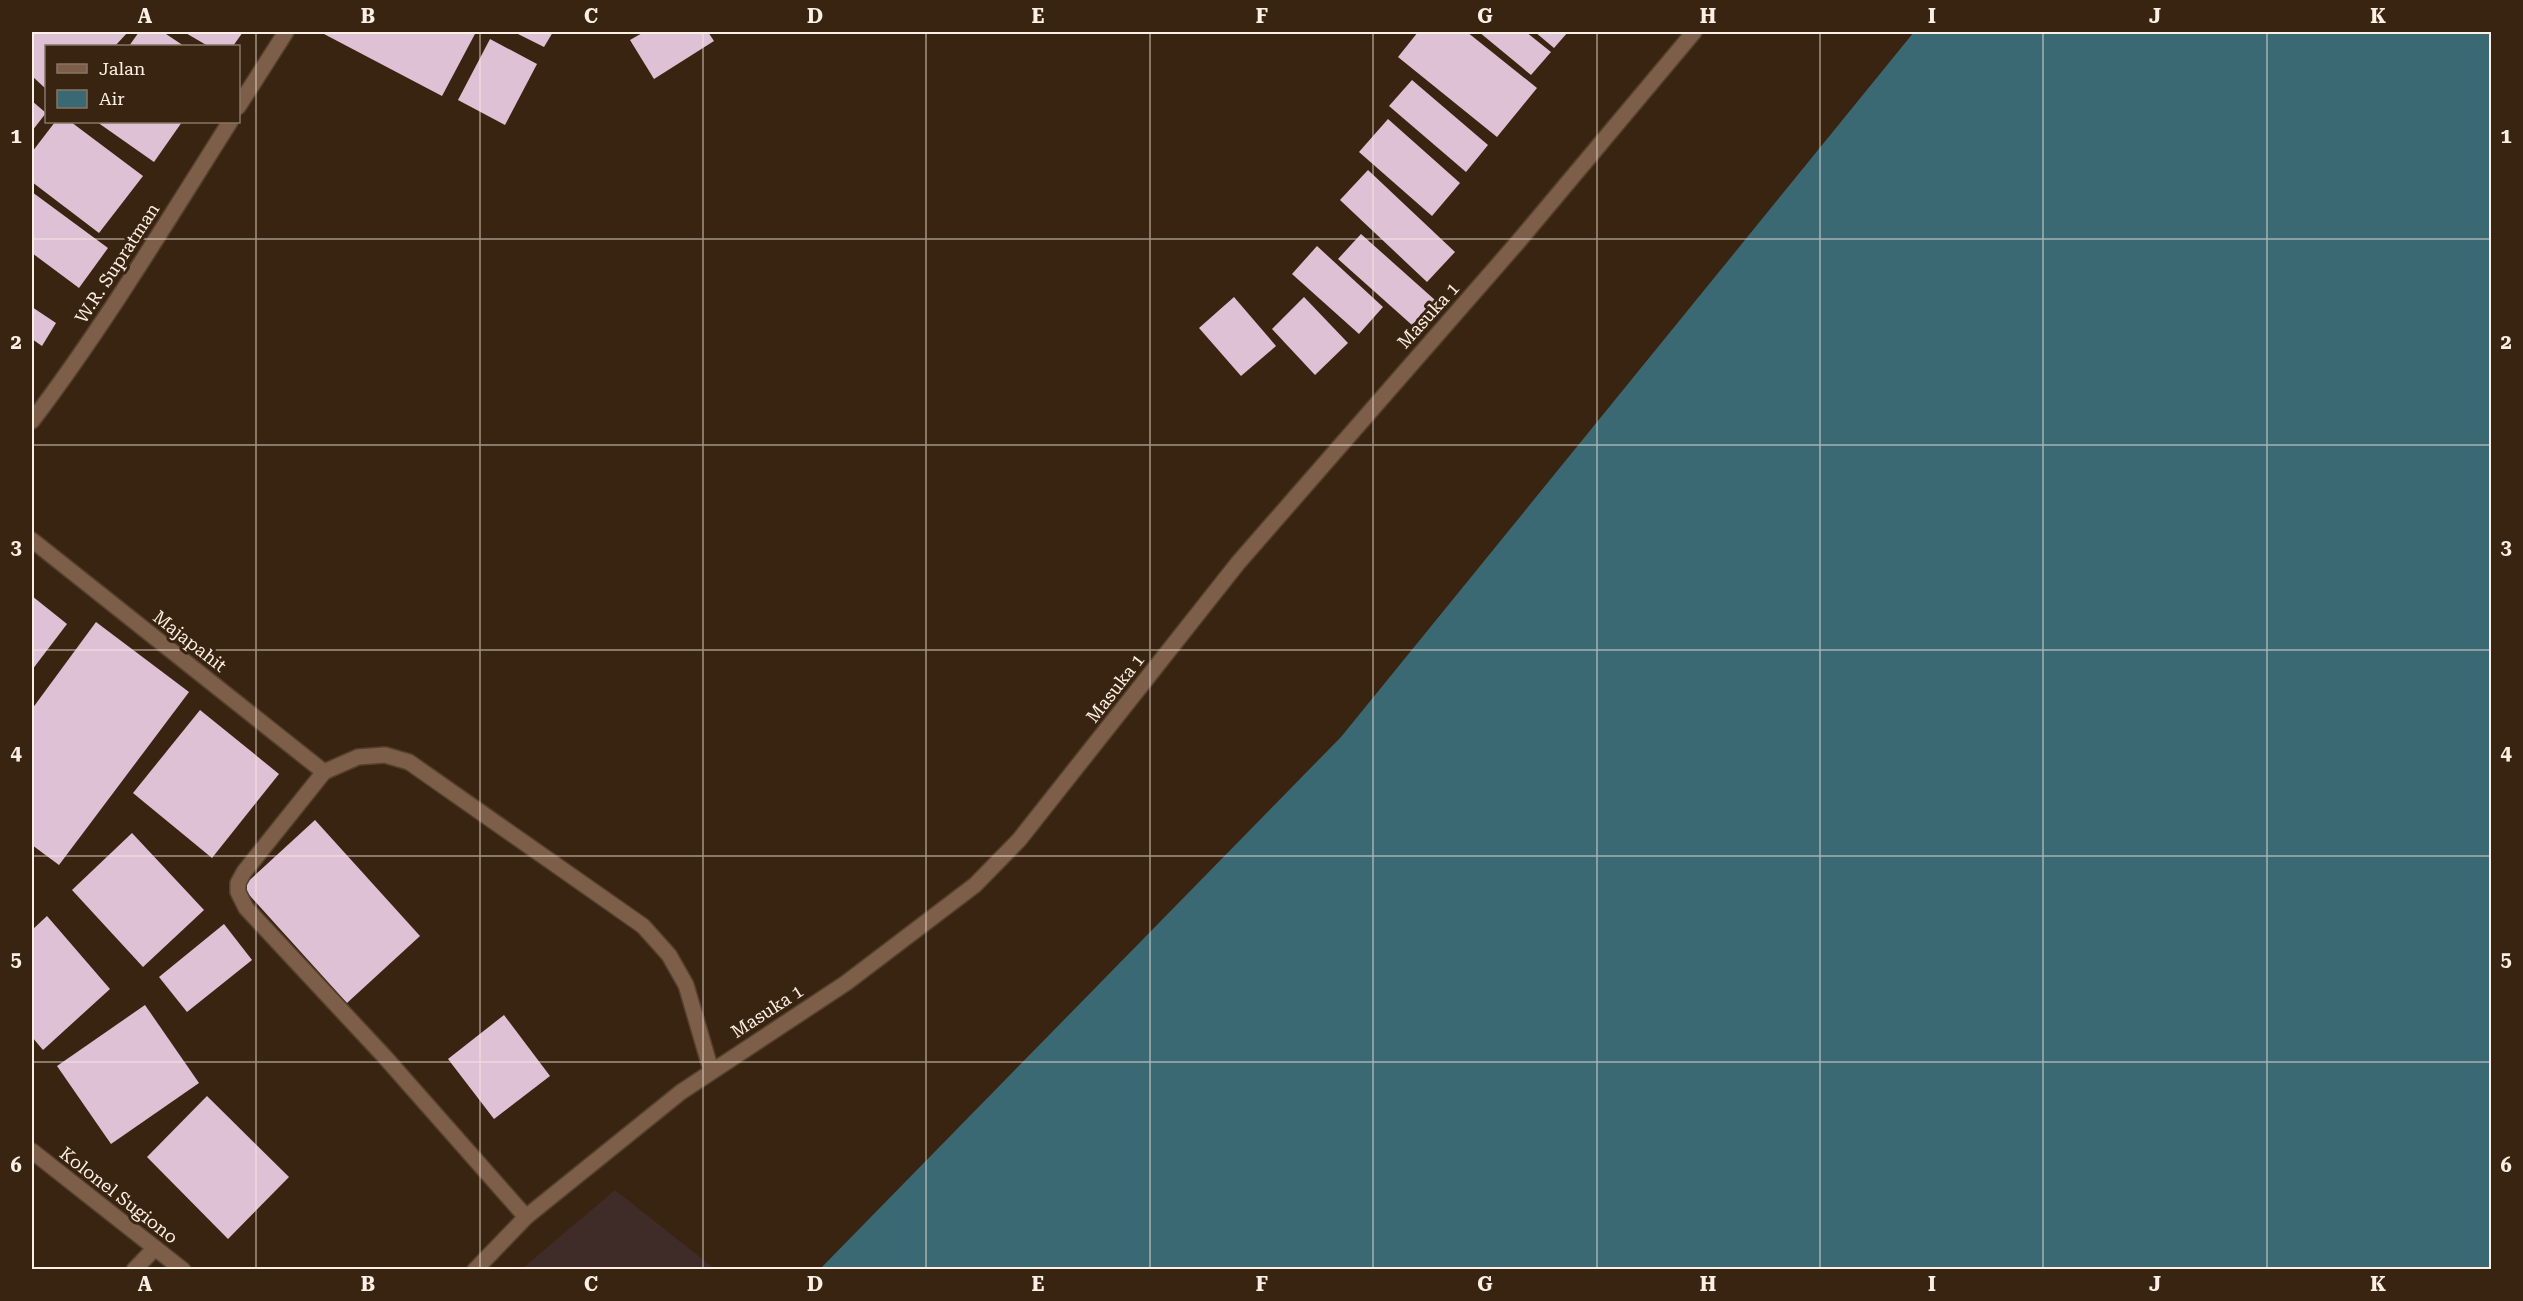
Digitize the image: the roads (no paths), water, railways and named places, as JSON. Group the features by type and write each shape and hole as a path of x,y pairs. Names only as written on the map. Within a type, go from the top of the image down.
{"street":[{"path":"240,104 286,32"},
{"name":"Masuka 1","path":"475,1269 526,1217 711,1070 846,983 975,885 1019,840 1238,563 1518,242 1694,32"},
{"name":"W.R. Supratman","path":"32,421 63,380 126,285 229,123"},
{"name":"Majapahit","path":"32,540 324,772"},
{"path":"526,1217 384,1056 246,908 238,892 238,883 250,864 324,772 358,757 385,755 409,762 643,926 669,955 686,985 711,1070"},
{"name":"Kolonel Sugiono","path":"32,1151 183,1269"},
{"path":"134,1269 155,1248"}],"water":[{"path":"1914,32 2491,32 2491,1269 820,1269 1341,737"}]}
